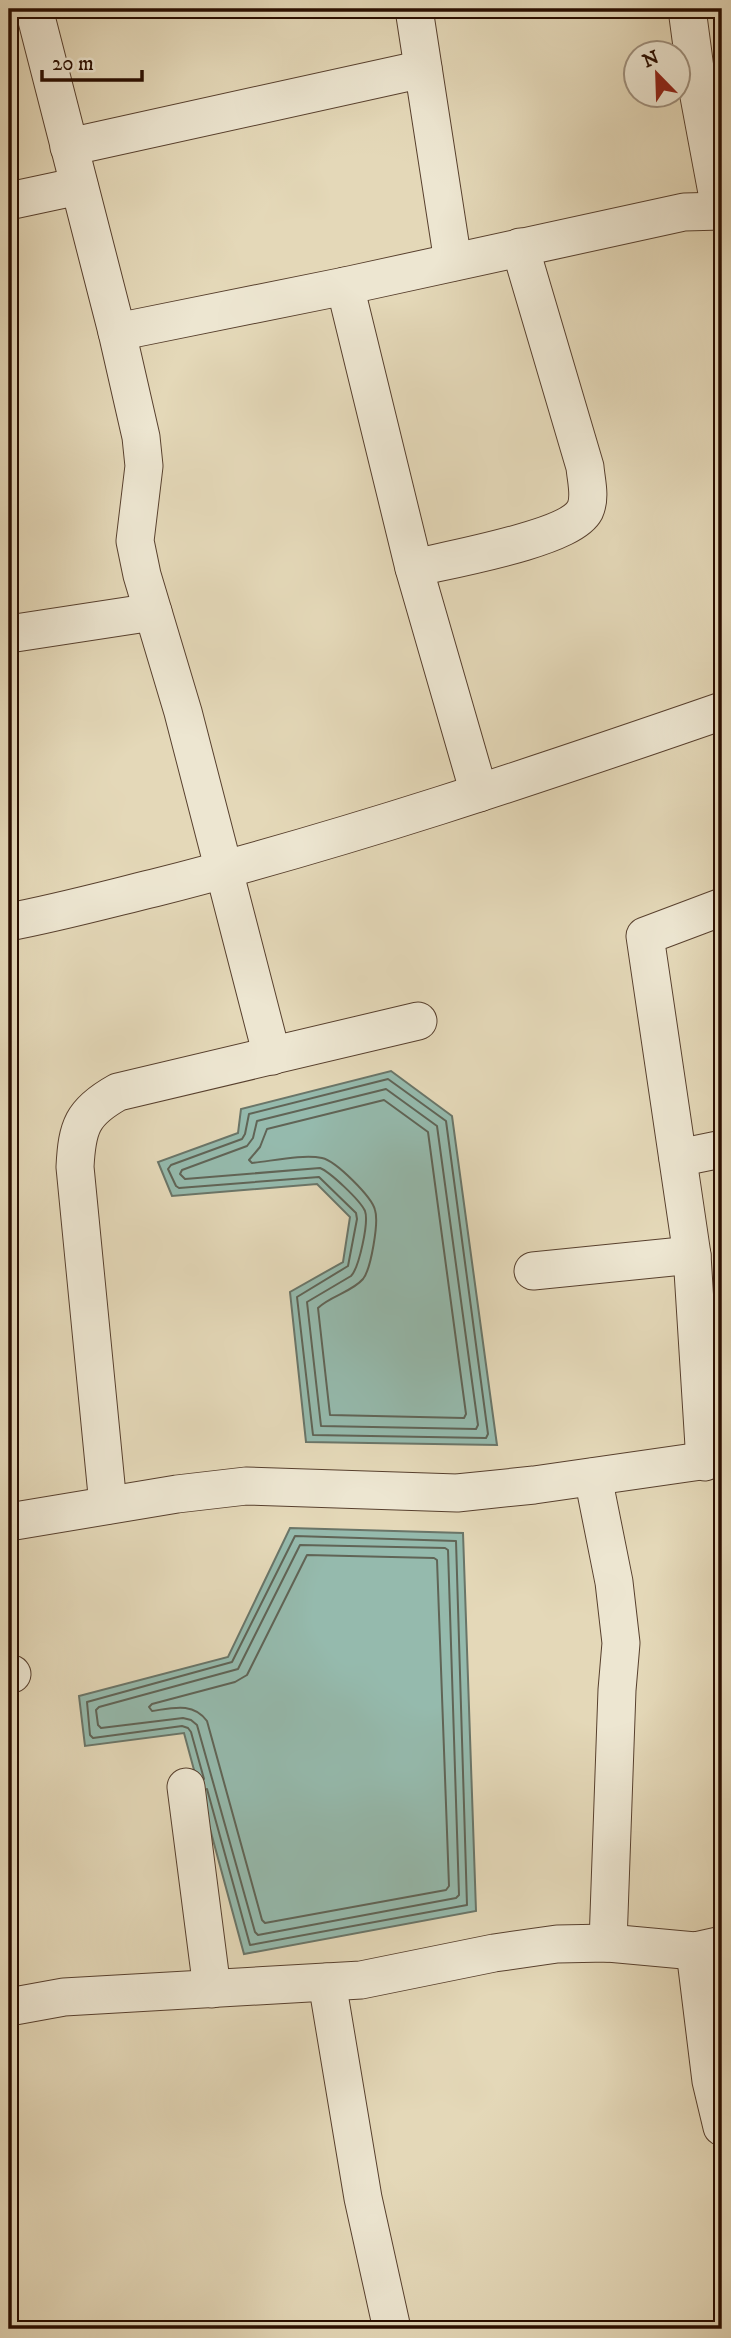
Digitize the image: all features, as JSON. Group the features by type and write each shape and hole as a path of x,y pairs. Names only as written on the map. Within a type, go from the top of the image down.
{"street":[{"path":"34,9 117,331 141,437 144,466 135,541 183,712 272,1056"},
{"path":"414,9 453,262"},
{"path":"117,331 345,286 721,202 698,91 687,9"},
{"path":"69,147 423,69"},
{"path":"9,201 79,186"},
{"path":"414,568 523,542 556,531 574,521 585,510 588,495 584,467 520,247"},
{"path":"345,286 414,568 479,793"},
{"path":"9,634 153,612"},
{"path":"9,922 222,870 382,825 722,710"},
{"path":"9,1522 246,1486 457,1493 713,1460 692,1255 645,936 722,907"},
{"path":"108,1505 75,1167 77,1137 85,1118 100,1102 118,1092 418,1021"},
{"path":"678,1158 722,1149"},
{"path":"533,1271 692,1255"},
{"path":"593,1477 614,1582 621,1643 608,1943"},
{"path":"186,1787 212,1989"},
{"path":"9,2007 65,1997 361,1980 494,1953 557,1944 608,1943 708,1948 712,2081 722,2127"},
{"path":"327,1982 363,2197 392,2329"}],"water":[{"path":"391,1071 452,1116 497,1445 306,1442 290,1292 343,1262 350,1217 317,1184 172,1196 158,1162 238,1133 241,1109"},
{"path":"290,1528 463,1533 476,1911 244,1954 184,1733 85,1746 79,1696 228,1657"}]}
